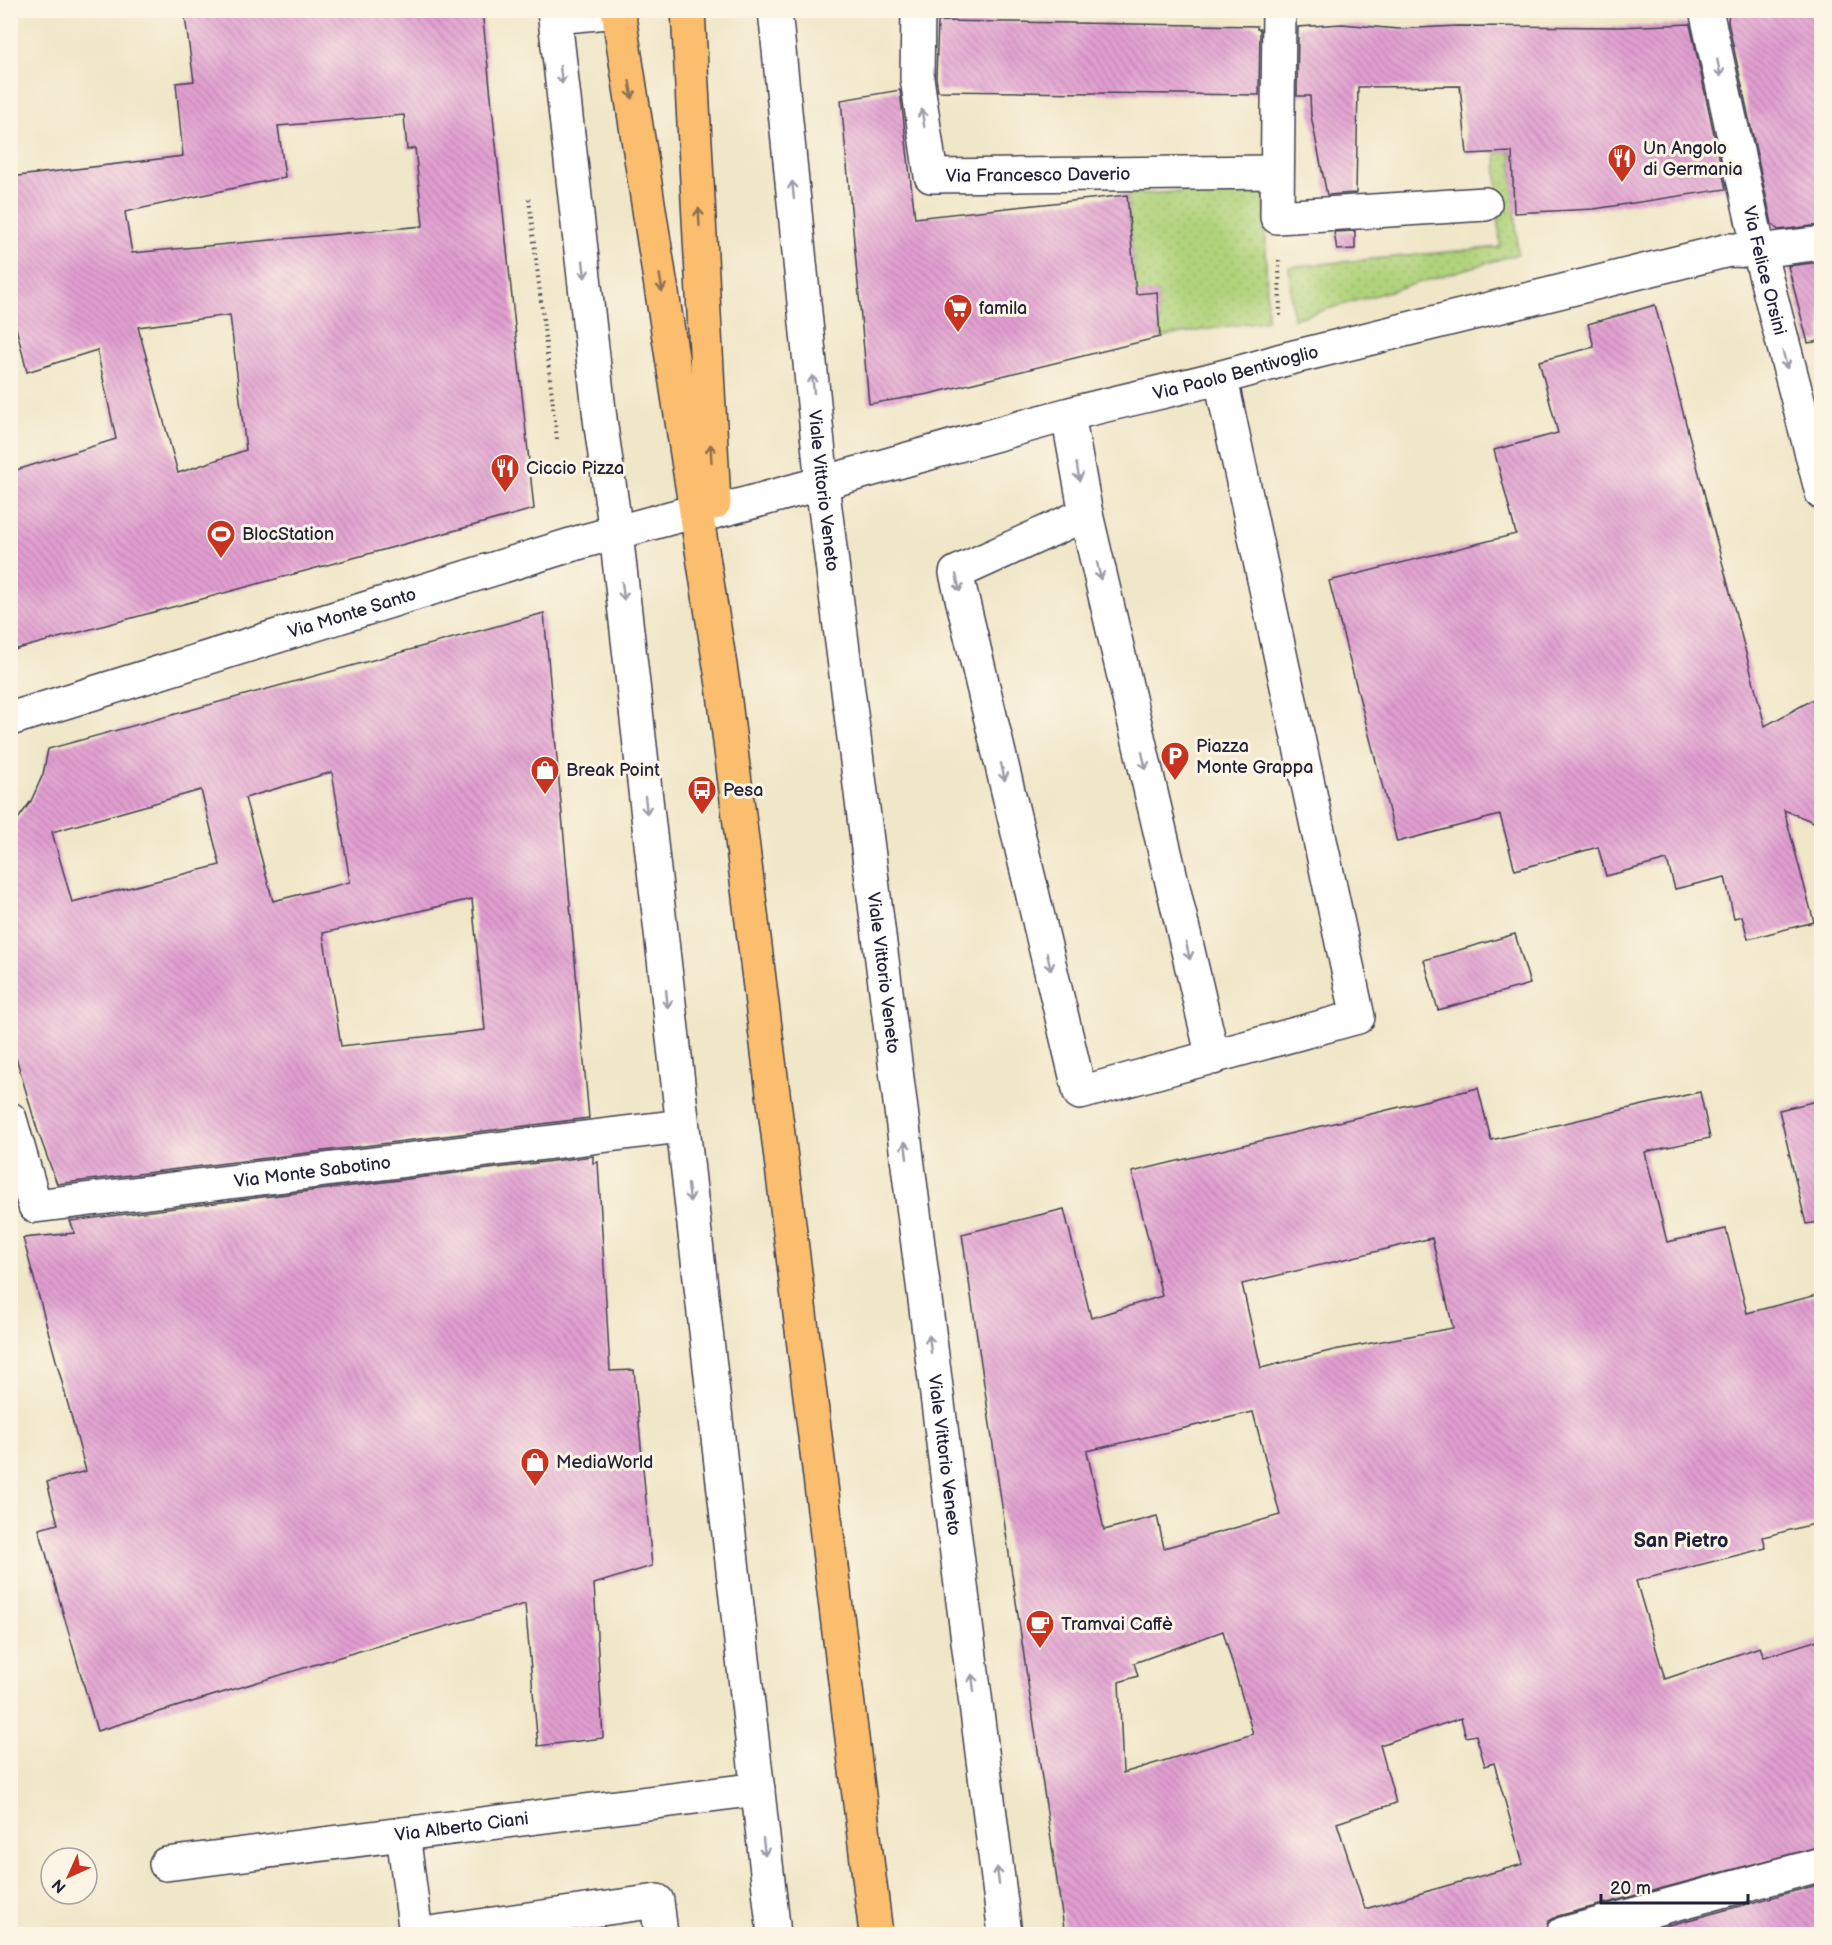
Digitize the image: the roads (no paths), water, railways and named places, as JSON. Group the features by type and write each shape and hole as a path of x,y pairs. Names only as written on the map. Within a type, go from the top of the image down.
{"main road":[{"path":"688,10 705,511 723,685 876,1935"},
{"path":"618,11 705,511"}],"street":[{"name":"Viale Vittorio Veneto","path":"776,10 822,484 1005,1935"},
{"name":"Via Francesco Daverio","path":"918,10 917,78 931,176 1276,172"},
{"path":"1279,10 1277,217 1485,204"},
{"name":"Via Felice Orsini","path":"1706,10 1759,251 1821,494"},
{"path":"618,11 554,14 600,419 616,532 681,1126 774,1935"},
{"name":"Via Paolo Bentivoglio","path":"705,511 822,484 1068,415 1221,379 1282,360 1729,250 1759,251 1821,243"},
{"path":"1086,514 956,573 1080,1093 1358,1017 1221,379"},
{"path":"1068,415 1086,514 1213,1058"},
{"name":"Via Monte Santo","path":"10,719 616,532 705,511"},
{"name":"Via Monte Sabotino","path":"10,1119 35,1206 681,1126"},
{"name":"Via Alberto Ciani","path":"166,1864 758,1789"},
{"path":"402,1834 416,1935"},
{"path":"1563,1935 1821,1864"},
{"path":"423,1935 657,1902 661,1935"}],"place":[{"name":"Un Angolo di Germania","path":"1622,184"},
{"name":"famila","path":"958,334"},
{"name":"Ciccio Pizza","path":"505,494"},
{"name":"BlocStation","path":"221,560"},
{"name":"Piazza Monte Grappa","path":"1175,782"},
{"name":"Break Point","path":"545,796"},
{"name":"Pesa","path":"702,816"},
{"name":"MediaWorld","path":"535,1488"},
{"name":"Tramvai Caffè","path":"1040,1650"}],"district":[{"name":"San Pietro","path":"1681,1540"}]}
